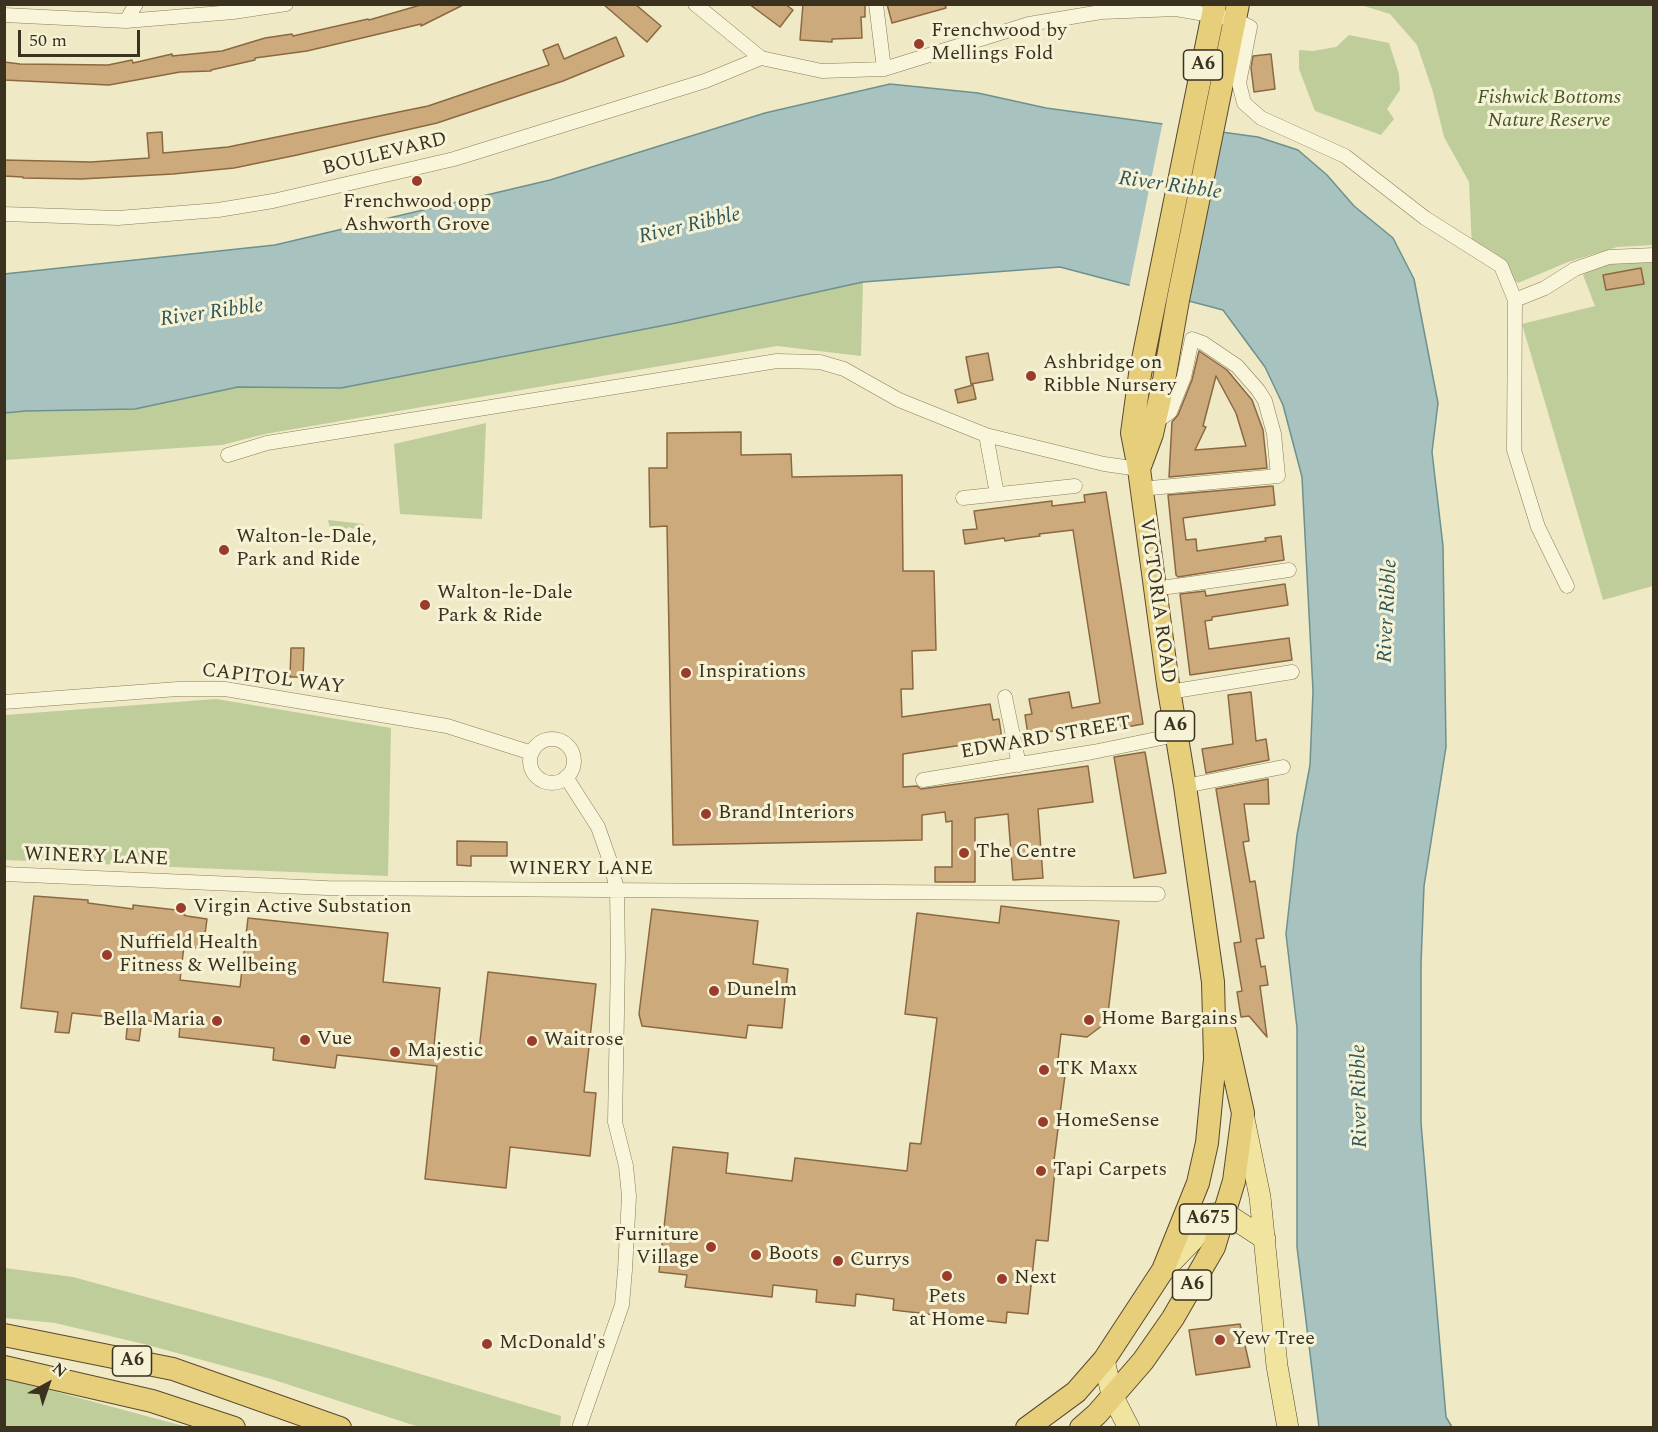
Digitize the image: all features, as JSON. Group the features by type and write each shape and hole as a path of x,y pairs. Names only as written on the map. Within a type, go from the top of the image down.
{"highway":[{"name":"A6","path":"1140,479 1132,433 1140,374 1193,115 1225,11"},
{"name":"A6","path":"1140,479 1154,423 1215,118 1225,11"},
{"name":"VICTORIA ROAD","path":"1140,479 1169,692 1214,982"},
{"name":"A6","path":"1081,1428 1097,1414 1143,1361 1173,1318 1214,1247 1225,1213 1235,1173 1243,1113 1214,982"},
{"name":"A6","path":"1027,1428 1076,1392 1104,1360 1163,1270 1198,1183 1207,1143 1215,1059 1214,982"},
{"name":"A6","path":"4,1335 173,1369 340,1428"},
{"name":"A6","path":"4,1367 152,1401 234,1428"}],"main road":[{"name":"A675","path":"1243,1113 1260,1197 1267,1284 1277,1366 1288,1428"},
{"name":"A675","path":"1163,1270 1193,1240 1211,1214 1225,1213 1265,1239"},
{"path":"1104,1360 1112,1395 1129,1428"}],"street":[{"path":"126,21 136,4"},
{"path":"4,15 126,21 233,12 286,4"},
{"path":"694,4 761,58 822,71 884,69 1029,24 1101,12 1176,9 1225,11 1250,27 1239,83 1244,103 1261,118 1344,156 1425,218 1501,266 1515,300 1514,450 1538,527 1567,586"},
{"path":"876,4 884,69"},
{"name":"BOULEVARD","path":"4,214 118,218 218,210 273,201 453,159 705,81 761,58"},
{"path":"1515,300 1545,288 1575,269 1609,257 1653,255"},
{"path":"228,455 267,443 777,361 820,362 844,369 899,400 986,435 1104,464 1140,479 1278,476 1270,414 1258,390 1248,377 1226,357 1203,343 1191,339 1184,377 1170,412 1154,423"},
{"path":"986,435 997,494"},
{"path":"963,498 1075,486"},
{"path":"1154,589 1289,570"},
{"path":"1169,692 1292,672"},
{"name":"CAPITOL WAY","path":"4,702 178,689 225,689 447,726 532,753"},
{"path":"1005,697 1019,765"},
{"name":"EDWARD STREET","path":"923,780 1019,765 1176,735"},
{"path":"554,739 566,744 572,750 574,763 567,777 555,783 539,778 532,767 532,753 538,744 554,739"},
{"path":"1185,786 1283,767"},
{"path":"567,777 598,827 611,864 616,890 618,957 615,1122 626,1166 628,1196 622,1305 579,1428"},
{"name":"WINERY LANE","path":"4,874 327,888 1158,894"}],"green space":[{"name":"Fishwick Bottoms Nature Reserve","path":"1361,5 1653,5 1653,245 1617,247 1568,262 1518,283 1472,248 1469,182 1444,137 1433,92 1417,45 1390,14"},
{"path":"1349,35 1389,43 1399,74 1400,90 1387,109 1394,119 1381,135 1315,111 1299,69 1299,50 1313,51 1336,47"},
{"path":"1653,255 1653,586 1603,600 1522,324 1595,306 1583,275 1589,269 1614,260"},
{"path":"863,282 861,356 777,346 265,434 222,445 5,460 5,413 135,409 238,387 341,388 676,323"},
{"path":"486,423 482,519 400,514 394,444"},
{"path":"328,520 364,524 359,531 349,527 332,536"},
{"path":"216,699 391,728 388,876 5,860 5,715"},
{"path":"5,1268 73,1277 333,1348 561,1416 560,1426 419,1427 271,1379 148,1345 55,1323 5,1318"},
{"path":"5,1378 187,1427 5,1427"}],"water":[{"name":"River Ribble","path":"890,84 978,93 1046,108 1258,137 1298,150 1327,175 1354,206 1393,238 1414,279 1438,403 1432,452 1443,546 1446,747 1424,886 1421,964 1421,1123 1446,1417 1452,1427 1319,1427 1297,1247 1297,1028 1286,934 1297,835 1310,765 1313,691 1302,477 1283,405 1265,367 1223,310 1060,267 863,282 676,323 341,388 238,387 135,409 5,413 4,274 275,245 550,180 765,113"}],"pier":[{"path":"1163,121 1224,130 1189,303 1129,288"}],"building":[{"path":"424,4 465,4 421,26 421,24 307,51 255,58 255,60 211,71 180,72 109,85 4,80 4,62 108,65 132,60 133,63 172,54 172,56 222,51 265,38 292,34 293,36 369,20"},
{"path":"603,4 635,4 661,26 647,42"},
{"path":"749,4 785,4 793,10 780,27"},
{"path":"803,4 865,4 865,17 861,17 862,38 832,39 832,42 800,40"},
{"path":"887,4 945,4 946,8 892,23"},
{"path":"616,37 624,56 563,81 437,123 297,155 234,168 173,174 81,179 4,176 4,160 91,162 149,158 147,133 162,132 163,153 228,147 428,106 549,65 543,50 558,44 564,59"},
{"path":"1271,54 1275,89 1254,92 1251,68 1253,56"},
{"path":"1641,268 1644,284 1606,290 1603,275"},
{"path":"1199,351 1227,370 1252,400 1263,430 1267,468 1169,477 1172,422 1178,415 1192,380","holes":["1216,376 1236,413 1246,446 1195,450 1206,427 1203,426"]},
{"path":"988,353 993,380 971,384 966,357"},
{"path":"973,385 976,399 958,403 955,390"},
{"path":"741,432 741,455 791,454 792,477 902,475 903,571 934,571 936,650 912,651 913,689 901,689 902,717 990,704 993,720 999,719 1002,739 903,754 903,787 917,786 921,789 1088,766 1093,802 1038,809 1043,878 1013,880 1008,814 975,818 975,882 935,882 935,867 952,867 952,821 946,822 945,812 922,815 922,840 673,845 667,526 650,527 649,468 667,468 667,433"},
{"path":"1273,486 1275,505 1183,518 1186,540 1196,539 1197,551 1266,541 1265,538 1281,536 1284,560 1178,577 1176,575 1168,495"},
{"path":"1106,492 1143,724 1121,728 1120,721 1028,735 1025,715 1032,714 1029,699 1069,692 1072,708 1100,703 1073,530 1005,541 1004,538 965,544 963,530 977,529 974,511 1052,501 1052,506 1085,502 1084,495"},
{"path":"1285,584 1288,605 1212,617 1212,620 1205,621 1209,649 1289,638 1292,660 1190,675 1180,594 1205,591 1206,596"},
{"path":"291,648 304,648 303,677 290,677"},
{"path":"1251,692 1256,741 1266,739 1269,760 1206,773 1202,749 1233,744 1228,695"},
{"path":"1145,752 1166,873 1134,878 1114,757"},
{"path":"1268,779 1269,804 1244,804 1249,841 1243,842 1250,882 1255,881 1264,938 1256,939 1261,967 1265,966 1268,985 1260,986 1267,1037 1249,1016 1241,1017 1237,992 1242,991 1234,943 1241,942 1216,789"},
{"path":"457,841 507,842 507,856 471,856 471,866 457,865"},
{"path":"34,896 88,900 88,903 133,909 133,905 185,911 184,915 207,919 203,949 184,946 180,980 240,987 248,918 388,933 383,982 440,988 434,1045 479,1050 488,972 596,984 584,1092 596,1093 590,1156 510,1147 506,1188 425,1179 437,1066 337,1055 335,1068 273,1060 274,1048 179,1037 180,1025 142,1020 139,1041 126,1039 128,1019 72,1013 69,1033 55,1032 58,1012 21,1008"},
{"path":"1001,906 1119,921 1107,1022 1087,1037 1061,1034 1058,1059 1067,1060 1054,1160 1056,1160 1048,1241 1036,1240 1028,1314 1007,1312 1006,1323 893,1310 894,1299 856,1294 855,1306 816,1302 817,1290 773,1285 772,1297 685,1287 687,1275 659,1272 673,1147 728,1153 726,1173 792,1181 795,1158 907,1171 910,1143 921,1144 937,1018 905,1014 917,913 999,923"},
{"name":"Dunelm","path":"652,909 758,921 753,964 788,969 782,1028 748,1025 746,1038 642,1026 639,1014"},
{"path":"1240,1324 1250,1367 1196,1375 1189,1330"}],"place":[{"name":"Frenchwood by Mellings Fold","path":"919,44"},
{"name":"Frenchwood opp Ashworth Grove","path":"417,181"},
{"name":"Ashbridge on Ribble Nursery","path":"1031,376"},
{"name":"Walton-le-Dale, Park and Ride","path":"224,550"},
{"name":"Walton-le-Dale Park & Ride","path":"425,605"},
{"name":"Inspirations","path":"686,673"},
{"name":"Brand Interiors","path":"706,814"},
{"name":"The Centre","path":"964,853"},
{"name":"Virgin Active Substation","path":"181,908"},
{"name":"Nuffield Health Fitness & Wellbeing","path":"107,955"},
{"name":"Dunelm","path":"714,991"},
{"name":"Home Bargains","path":"1089,1020"},
{"name":"Bella Maria","path":"217,1021"},
{"name":"Vue","path":"305,1040"},
{"name":"Waitrose","path":"532,1041"},
{"name":"Majestic","path":"395,1052"},
{"name":"TK Maxx","path":"1044,1070"},
{"name":"HomeSense","path":"1043,1122"},
{"name":"Tapi Carpets","path":"1041,1171"},
{"name":"Furniture Village","path":"711,1247"},
{"name":"Boots","path":"756,1255"},
{"name":"Currys","path":"838,1261"},
{"name":"Pets at Home","path":"947,1276"},
{"name":"Next","path":"1002,1279"},
{"name":"Yew Tree","path":"1220,1340"},
{"name":"McDonald's","path":"487,1344"}]}
